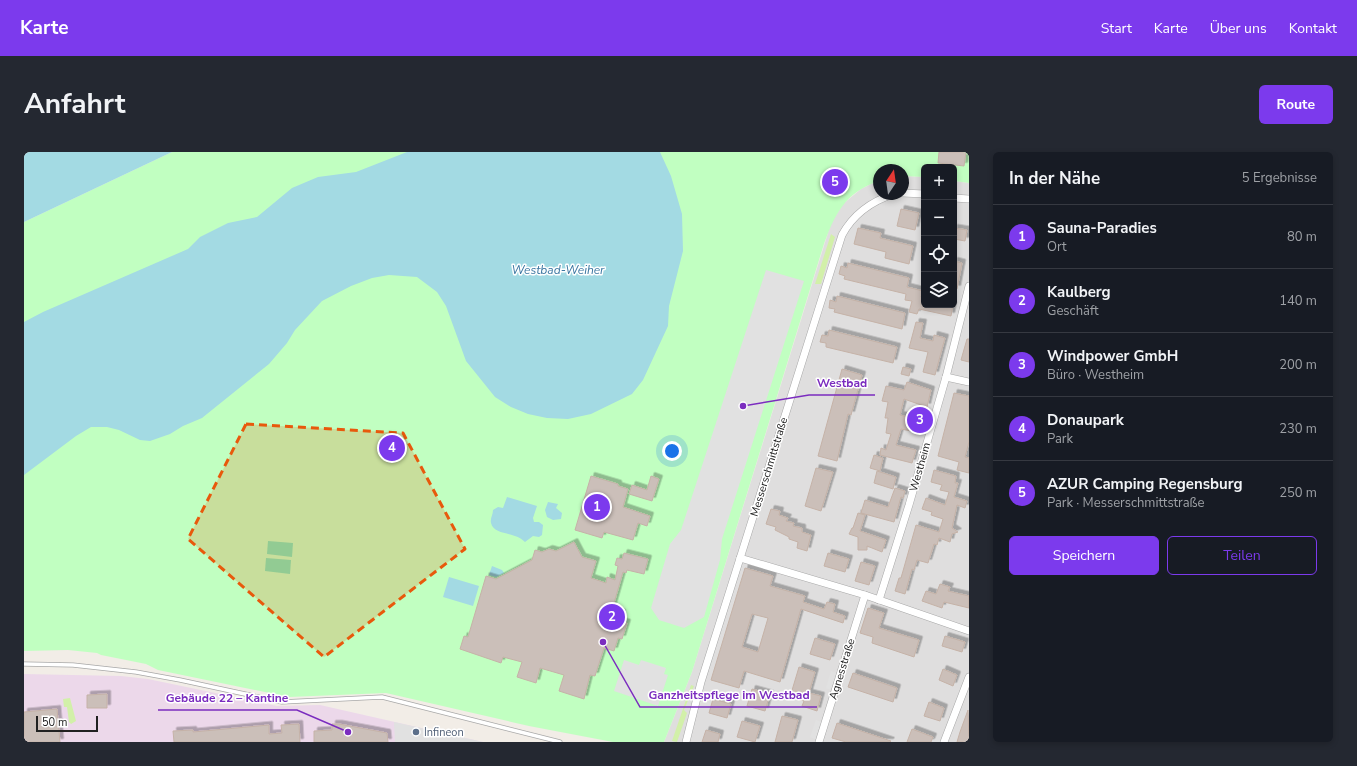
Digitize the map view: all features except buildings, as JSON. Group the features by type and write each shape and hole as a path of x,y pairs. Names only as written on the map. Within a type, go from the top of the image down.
{"street":[{"path":"909,193 921,194"},
{"path":"957,198 969,200"},
{"name":"Messerschmittstraße","path":"686,742 701,682 842,235 853,219 864,208 878,200"},
{"name":"Westheim","path":"879,600 910,505 946,377 969,286"},
{"path":"946,377 969,382"},
{"path":"740,558 865,595 969,631"},
{"name":"Agnesstraße","path":"819,742 865,595"},
{"path":"944,742 969,677"}],"lane":[{"path":"24,664 73,665 136,672 282,702 382,697 560,742"}],"highlighted area":[{"path":"246,424 403,433 465,549 324,657 188,539"}],"shaded area":[{"path":"909,176 921,177 921,308 957,308 957,181 969,183 969,742 664,742 692,672 831,223 843,204 861,189 873,183 873,200 909,200"},
{"path":"766,270 804,281 722,539 720,560 704,617 684,628 659,620 651,608 670,544 681,530"},
{"path":"624,660 639,665 641,660 666,668 664,674 668,675 658,706 614,691"},
{"path":"831,671 836,673 831,690 826,688"},
{"name":"Infineon","path":"24,674 121,676 148,679 277,706 320,705 483,742 24,742"},
{"path":"816,720 821,722 816,739 810,737"},
{"name":"Infineon","path":"394,722 483,742 395,742"}],"green space":[{"path":"172,152 969,152 969,183 957,181 957,164 921,164 921,177 909,176 909,164 873,164 873,184 857,191 849,198 837,215 823,247 692,672 664,742 613,742 529,726 386,693 289,697 158,670 146,664 97,653 68,650 24,651 24,222"},
{"path":"831,234 835,237 821,284 815,284"},
{"path":"268,541 293,543 292,557 267,554"},
{"path":"266,558 291,560 290,574 265,571"},
{"path":"691,685 694,686 684,710 687,713 677,742 672,741"},
{"path":"70,698 76,721 71,724 69,722 67,707 64,707 63,699"}],"water":[{"path":"24,152 172,152 24,222"},
{"name":"Westbad-Weiher","path":"407,152 660,152 671,176 682,214 683,251 669,306 668,326 643,380 632,394 591,414 568,419 547,418 528,414 511,407 495,397 466,361 446,306 437,292 417,277 389,275 372,278 351,286 322,301 295,330 287,343 269,364 202,418 183,426 170,434 150,441 140,440 119,430 107,427 91,427 76,436 24,475 24,322 43,312 188,249 200,237 228,223 257,217 292,188 318,177 356,172"},
{"path":"507,497 537,506 533,518 534,522 539,522 543,525 542,535 539,537 533,536 525,542 516,536 500,532 493,527 491,521 493,510 498,507 503,508"},
{"path":"548,502 558,504 556,508 562,513 561,519 553,520 547,517 545,510"},
{"path":"492,566 502,570 504,573 496,577 489,575"},
{"path":"449,577 479,586 473,606 443,597"}],"place":[{"name":"AZUR Camping Regensburg","path":"835,182"},
{"name":"Westbad","path":"743,406"},
{"name":"Windpower GmbH","path":"920,420"},
{"name":"Donaupark","path":"392,448"},
{"name":"Sauna-Paradies","path":"597,507"},
{"name":"Kaulberg","path":"612,617"},
{"name":"Ganzheitspflege im Westbad","path":"603,642"},
{"name":"Gebäude 22 – Kantine","path":"348,732"},
{"name":"Infineon","path":"416,732"}]}
